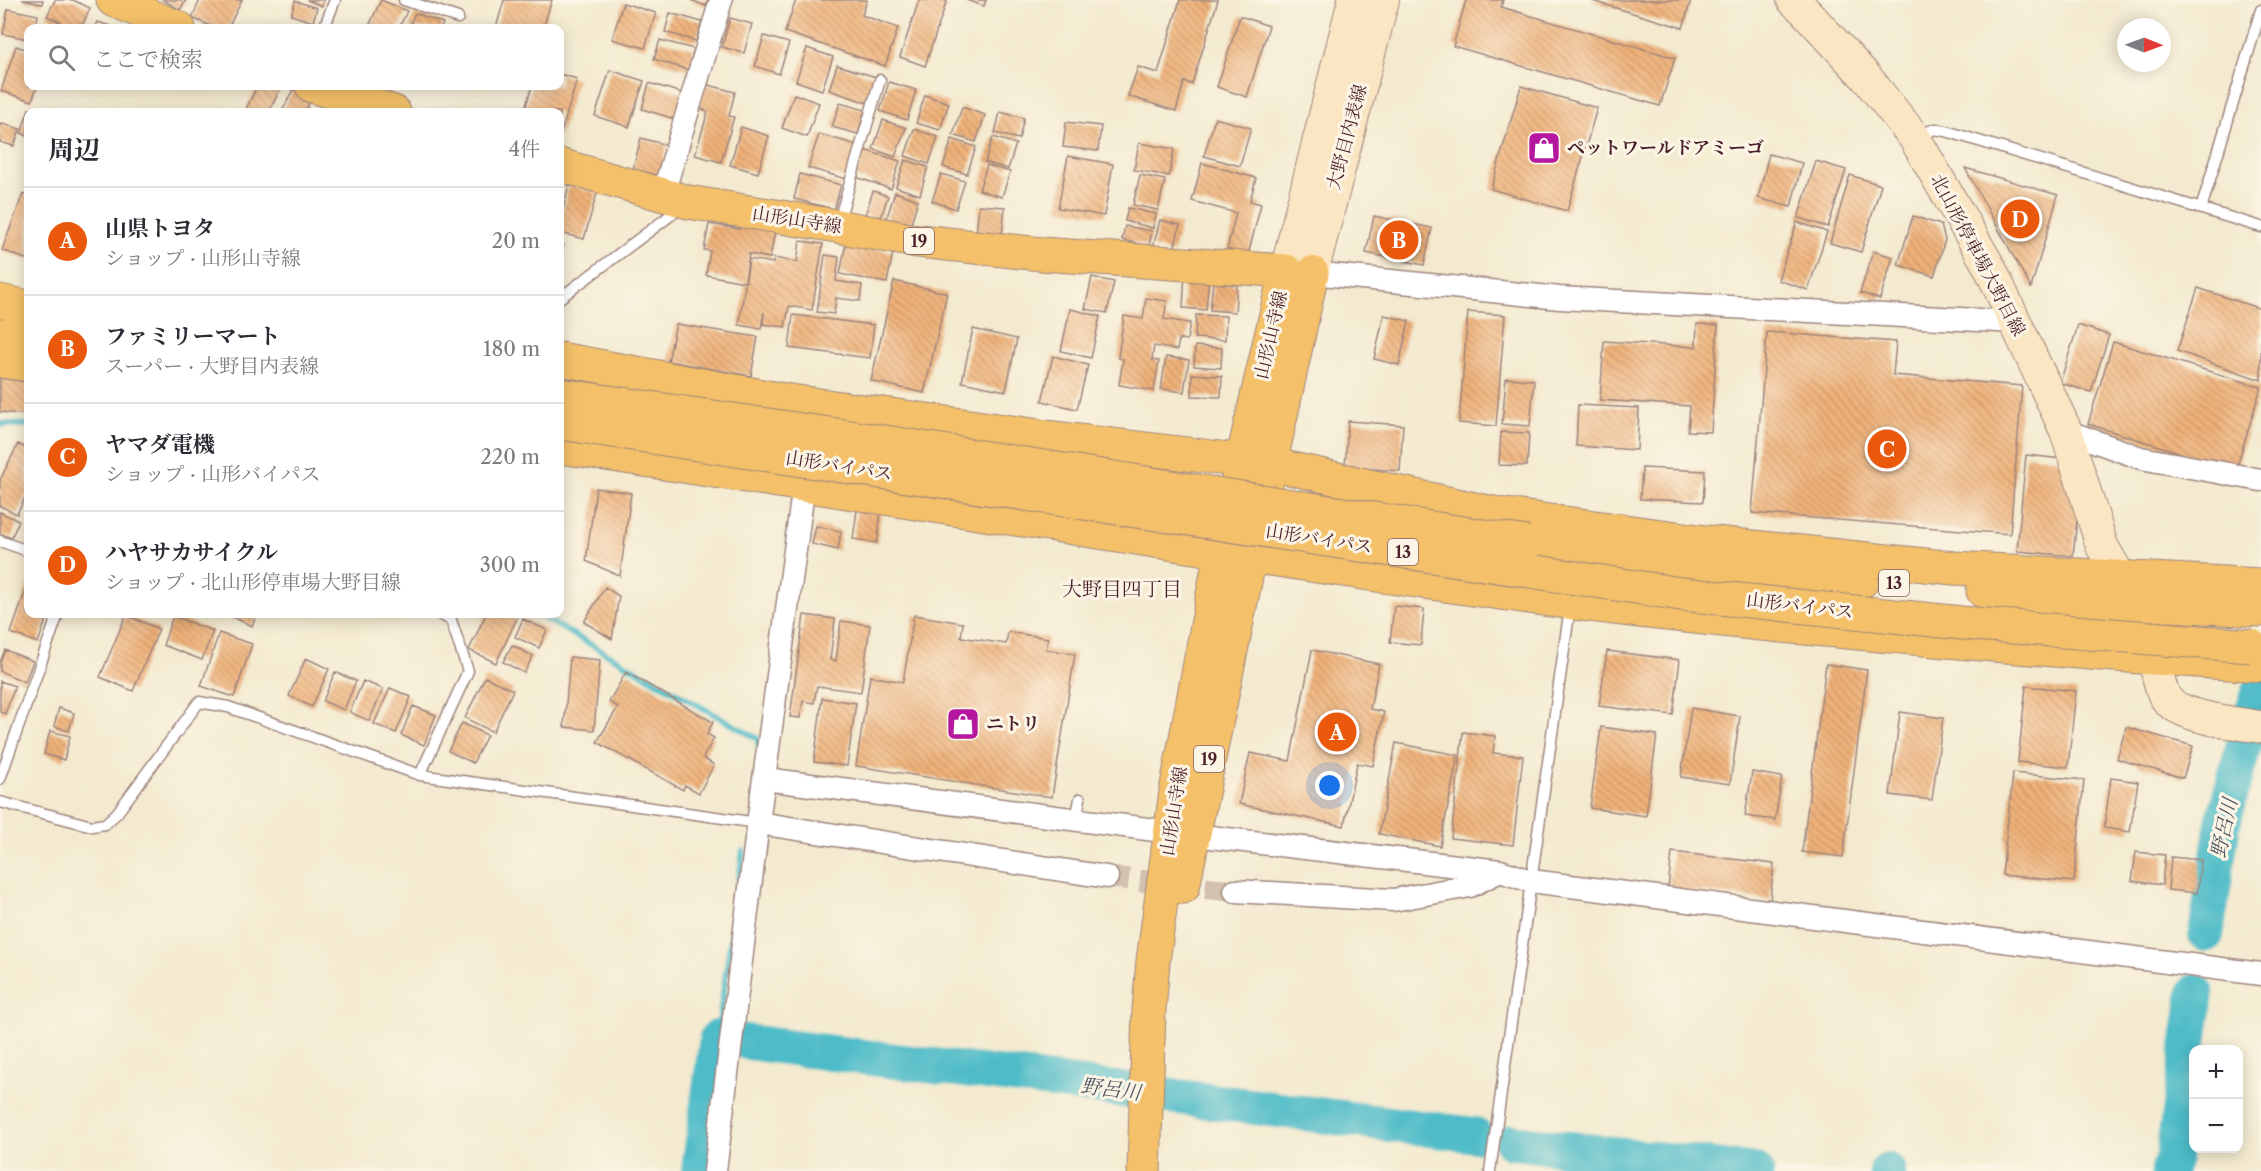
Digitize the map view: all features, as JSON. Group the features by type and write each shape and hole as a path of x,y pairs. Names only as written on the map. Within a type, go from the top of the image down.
{"main road":[{"path":"113,0 170,24"},
{"name":"大野目内表線","path":"1299,272 1354,0"},
{"name":"大野目内表線","path":"1299,272 1383,0"},
{"name":"北山形停車場大野目線","path":"1793,0 1866,77 1914,137 1990,268 2066,431 2102,546 2120,577"},
{"path":"325,90 381,108"},
{"name":"山形山寺線","path":"564,166 675,198 910,240 1041,254 1299,272 1236,554 1182,833 1153,961 1149,1010 1144,1171"},
{"path":"0,300 24,301"},
{"path":"0,300 24,306"},
{"path":"0,335 24,338"},
{"path":"564,360 784,400 1047,437 1256,462 1498,514 1706,542 1954,568 2261,585"},
{"path":"0,361 24,364"},
{"name":"山形バイパス","path":"564,396 885,442 1527,543 1772,573 2111,602 2261,610"},
{"name":"山形バイパス","path":"564,424 1681,594 1962,623 2261,646"},
{"path":"564,448 804,484 1109,541 1236,554 1570,602 1826,631 2154,659 2261,665"},
{"name":"山形山寺線","path":"1182,833 1172,790 1236,554"},
{"path":"2154,659 2165,697 2179,709 2222,721 2261,727"}],"street":[{"path":"675,198 721,0"},
{"path":"1299,272 1560,298 2016,322"},
{"path":"2066,431 2141,458 2261,480"},
{"path":"715,1171 758,823 804,484"},
{"path":"765,779 1078,809 1182,833 1500,872 1530,881 2261,974"},
{"path":"758,823 1107,877"},
{"path":"1235,891 1393,900 1470,886 1500,872"}],"lane":[{"path":"326,24 335,0"},
{"path":"404,0 458,18"},
{"path":"2201,209 2261,10"},
{"path":"837,226 880,80"},
{"path":"1914,137 1935,129 1946,131 2261,227"},
{"path":"564,295 675,198"},
{"path":"0,541 24,550"},
{"path":"1490,1171 1570,602"},
{"path":"0,779 57,618"},
{"path":"420,775 468,671 451,620 447,618"},
{"path":"0,802 92,826 105,824 117,813 199,702 228,707 420,775 758,823"}],"building":[{"path":"22,0 43,0 42,4"},
{"path":"55,0 73,0 90,8 83,24 64,24 47,16"},
{"path":"163,0 186,0 180,10"},
{"path":"200,0 242,0 230,24 206,24 192,18"},
{"path":"307,0 324,0 322,6"},
{"path":"381,0 407,11 401,24 370,24"},
{"path":"504,0 552,0 544,24 497,24"},
{"path":"690,0 708,0 706,6"},
{"path":"796,0 867,0 862,15 898,28 885,66 785,32"},
{"path":"919,0 947,0 925,66 900,57"},
{"path":"966,0 986,0 984,6"},
{"path":"1180,0 1218,0 1192,84 1184,82 1176,111 1128,96 1138,67 1158,73"},
{"path":"1466,0 1503,0 1501,7 1675,58 1660,106 1453,46"},
{"path":"1589,0 1691,0 1683,28"},
{"path":"295,1 317,8 313,22 291,15"},
{"path":"623,3 656,13 645,48 612,39"},
{"path":"8,9 38,15 37,24 24,24 24,38 3,34"},
{"path":"415,13 443,23 443,24 411,24"},
{"path":"670,13 702,22 696,41 665,32"},
{"path":"1240,16 1269,26 1247,97 1217,87"},
{"path":"730,18 752,24 744,53 722,47"},
{"path":"764,36 789,43 779,74 755,66"},
{"path":"660,40 694,49 688,70 654,59"},
{"path":"16,46 24,49 24,90 36,90 32,101 1,91"},
{"path":"807,48 833,57 822,90 796,81"},
{"path":"837,65 876,77 868,103 829,90"},
{"path":"610,70 644,81 629,127 595,116"},
{"path":"564,75 577,79 564,123 564,108 525,108 531,90 564,90"},
{"path":"889,82 916,90 907,120 880,111"},
{"path":"649,83 682,93 675,119 642,109"},
{"path":"705,84 735,92 729,116 734,117 721,162 695,155 708,111 698,108"},
{"name":"ペットワールドアミーゴ","path":"1521,86 1597,108 1567,211 1491,189"},
{"path":"255,90 280,90 271,108 246,108"},
{"path":"293,90 311,98 307,108 284,108"},
{"path":"794,94 819,103 807,137 782,128"},
{"path":"925,95 949,103 940,130 916,123"},
{"path":"840,103 865,110 858,134 832,127"},
{"path":"327,104 338,108 325,108"},
{"path":"962,107 985,115 976,142 953,135"},
{"path":"1000,112 1024,118 1019,139 995,133"},
{"path":"1215,118 1251,128 1240,166 1204,156"},
{"path":"883,120 906,128 895,157 873,149"},
{"path":"1066,122 1101,126 1098,151 1063,147"},
{"path":"0,123 20,129 14,146 0,142"},
{"path":"741,127 769,136 758,173 730,165"},
{"path":"914,129 938,137 929,164 905,156"},
{"path":"819,134 857,145 847,179 808,168"},
{"path":"993,137 1016,144 1008,169 985,162"},
{"path":"641,138 667,145 659,176 633,169"},
{"path":"952,139 976,147 967,174 943,167"},
{"path":"1139,143 1174,149 1169,176 1134,170"},
{"path":"864,150 900,161 891,189 856,177"},
{"path":"1769,154 1802,163 1791,207 1758,198"},
{"path":"1068,156 1113,164 1104,216 1058,208"},
{"path":"905,160 928,167 920,195 896,187"},
{"path":"1816,161 1846,170 1828,227 1798,218"},
{"path":"1202,163 1256,178 1250,201 1261,204 1248,255 1227,249 1236,213 1192,201"},
{"path":"987,165 1010,172 1002,197 979,190"},
{"path":"1965,168 2058,195 2031,288"},
{"path":"800,174 841,185 834,209 794,199"},
{"path":"941,174 965,181 956,209 932,201"},
{"path":"1140,175 1165,180 1158,210 1133,205"},
{"path":"1850,175 1881,185 1861,252 1830,243"},
{"path":"569,185 597,193 584,239 564,234 564,205"},
{"path":"873,191 888,196 880,220 865,215"},
{"path":"895,192 918,200 910,227 886,220"},
{"path":"23,194 24,258 2,250"},
{"path":"979,205 1005,207 1002,236 976,234"},
{"path":"1128,208 1156,214 1153,228 1125,221"},
{"path":"1374,216 1432,228 1424,265 1366,253"},
{"path":"1913,216 1941,225 1945,240 1934,276 1898,265"},
{"path":"1160,220 1180,225 1173,253 1153,247"},
{"path":"1797,222 1827,232 1808,290 1778,280"},
{"path":"709,224 740,229 740,224 775,230 770,258 749,254 745,282 706,275 710,251 704,250"},
{"path":"1125,226 1152,231 1149,246 1122,240"},
{"path":"800,241 823,244 812,310 789,306 785,327 763,324 764,312 761,329 739,325 749,259 773,263 774,258 797,262"},
{"path":"846,243 893,252 887,283 840,274"},
{"path":"1873,251 1893,257 1880,299 1860,293"},
{"path":"825,255 839,257 836,281 862,285 860,301 836,298 834,314 817,312"},
{"path":"1185,272 1209,274 1206,310 1183,308"},
{"path":"1092,277 1114,282 1107,313 1085,309"},
{"path":"894,281 947,293 924,393 871,381"},
{"path":"1213,283 1237,285 1235,312 1210,310"},
{"path":"2198,288 2261,309 2261,380 2177,351"},
{"path":"1146,298 1167,301 1164,319 1190,323 1187,340 1179,339 1177,350 1154,346 1152,360 1159,361 1154,391 1119,385 1123,359 1118,358 1124,316 1143,319"},
{"path":"1070,309 1100,316 1091,358 1061,351"},
{"path":"1468,312 1505,315 1496,426 1459,423"},
{"path":"793,315 874,325 870,358 789,348"},
{"path":"1196,315 1226,316 1225,340 1195,338"},
{"path":"1384,315 1409,321 1399,365 1374,359"},
{"path":"676,324 758,337 751,376 668,361"},
{"path":"1697,324 1718,325 1711,432 1688,431 1690,406 1600,400 1604,341 1696,347"},
{"path":"2078,325 2109,335 2091,392 2060,383"},
{"path":"973,329 1017,339 1006,391 962,382"},
{"path":"1767,332 1896,342 1893,375 2022,386 2010,534 1752,513"},
{"path":"2113,342 2261,387 2236,470 2088,424"},
{"path":"1195,346 1222,348 1221,368 1194,366"},
{"path":"1053,356 1088,365 1077,409 1042,401"},
{"path":"1166,357 1189,360 1184,392 1161,389"},
{"path":"1192,374 1222,376 1221,397 1192,396"},
{"path":"0,378 24,381 24,415 0,412"},
{"path":"1506,378 1534,380 1530,426 1502,424"},
{"path":"1578,405 1639,408 1637,450 1576,446"},
{"path":"1348,421 1403,425 1400,471 1345,467"},
{"path":"1501,432 1529,433 1527,466 1499,465"},
{"path":"18,444 24,447 24,499 17,514 0,506 0,480"},
{"path":"2026,455 2062,459 2078,510 2073,556 2017,551"},
{"path":"1642,468 1705,471 1703,502 1640,499"},
{"path":"596,488 631,493 620,576 586,561"},
{"path":"857,510 881,513 877,543 853,539"},
{"path":"0,512 19,521 11,538 0,533"},
{"path":"816,526 841,531 838,550 812,544"},
{"path":"605,587 619,596 612,639 584,622"},
{"path":"24,596 24,618 47,618 38,643 11,633"},
{"path":"1394,606 1424,609 1421,645 1390,642"},
{"path":"804,615 835,619 830,660 836,661 841,621 870,625 861,692 817,686 814,703 803,701 800,718 790,717"},
{"name":"ニトリ","path":"914,615 963,623 961,637 1006,644 1008,632 1048,638 1046,649 1075,654 1052,797 856,766 870,676 903,682"},
{"path":"125,618 133,618 159,629 133,691 100,677"},
{"path":"172,618 178,618 213,631 202,660 163,645"},
{"path":"235,618 255,618 252,626"},
{"path":"484,618 517,618 496,663 469,650"},
{"path":"523,619 547,630 539,648 515,637"},
{"path":"219,633 252,644 234,697 201,686"},
{"path":"512,645 533,656 524,673 503,662"},
{"path":"5,650 33,661 25,682 0,671 0,662"},
{"path":"1312,650 1379,664 1370,709 1384,712 1373,766 1357,763 1344,826 1239,804 1250,753 1290,761"},
{"path":"1607,651 1680,660 1673,715 1599,706"},
{"path":"570,657 600,660 594,730 564,727"},
{"path":"306,658 329,669 312,707 289,696"},
{"path":"1826,664 1867,670 1843,857 1802,852"},
{"path":"335,672 356,681 344,710 323,701"},
{"path":"626,672 713,722 707,734 714,738 703,758 714,765 699,793 685,785 683,790 597,742 618,707 609,702"},
{"path":"485,677 513,690 493,732 465,718"},
{"path":"0,681 15,686 5,714 0,712"},
{"path":"363,681 383,689 369,721 350,712"},
{"path":"2026,686 2076,691 2068,767 2018,762"},
{"path":"390,688 411,697 396,733 374,724"},
{"path":"822,698 856,703 847,766 814,762"},
{"path":"413,706 436,715 424,745 401,735"},
{"path":"59,708 74,713 69,731 54,726"},
{"path":"1691,708 1740,716 1730,784 1681,777"},
{"path":"1900,712 1943,718 1932,800 1890,795"},
{"path":"462,723 487,735 473,763 448,751"},
{"path":"1601,727 1657,735 1646,816 1590,808"},
{"path":"2126,727 2193,746 2183,778 2117,759"},
{"path":"50,731 70,736 64,760 44,754"},
{"path":"1463,732 1495,736 1493,753 1523,756 1513,845 1451,838"},
{"path":"1396,743 1458,755 1440,846 1379,834"},
{"path":"1752,772 1782,777 1775,820 1745,816"},
{"path":"2013,773 2084,780 2074,882 2002,875"},
{"path":"2111,778 2138,782 2130,832 2104,828"},
{"path":"1672,852 1774,864 1770,900 1668,888"},
{"path":"2136,852 2165,855 2162,885 2132,881"},
{"path":"2171,857 2201,860 2197,893 2168,890"}],"waterway":[{"path":"0,424 24,425"},
{"path":"544,618 758,739 758,745"},
{"name":"野呂川","path":"2206,934 2223,823 2254,707 2261,690"},
{"path":"717,1038 743,851"},
{"name":"野呂川","path":"2168,1171 2173,1158 2196,992"},
{"name":"野呂川","path":"699,1171 717,1038"},
{"name":"野呂川","path":"747,1042 1475,1135"},
{"name":"野呂川","path":"1512,1142 1756,1171"}],"tunnel":[{"path":"1107,877 1235,891"}],"place":[{"name":"ペットワールドアミーゴ","path":"1544,148"},
{"name":"ハヤサカサイクル","path":"2020,219"},
{"name":"ファミリーマート","path":"1399,240"},
{"name":"ヤマダ電機","path":"1887,449"},
{"name":"ニトリ","path":"963,724"},
{"name":"山県トヨタ","path":"1337,732"}],"district":[{"name":"大野目四丁目","path":"1122,589"}]}
